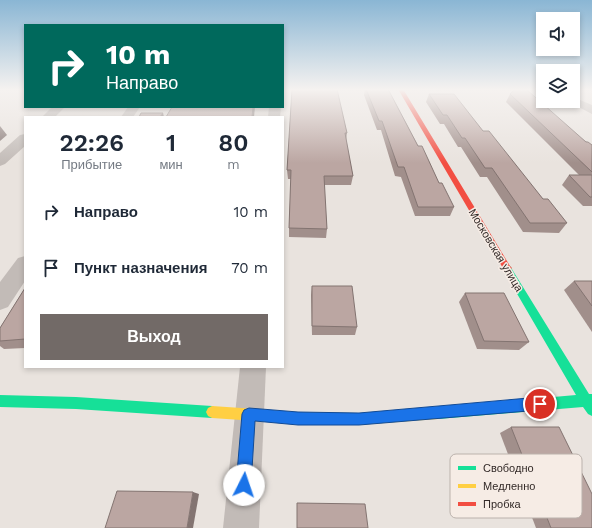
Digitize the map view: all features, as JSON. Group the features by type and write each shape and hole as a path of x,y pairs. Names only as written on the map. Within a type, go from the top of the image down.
{"street":[{"name":"Московская улица","path":"415,114 589,400 592,410"},
{"path":"0,161 24,139"},
{"path":"0,300 24,265"},
{"path":"241,528 253,368"},
{"path":"0,401 76,403 298,418 359,419 589,400"}],"building":[{"path":"141,114 163,114 161,116 140,116"},
{"path":"168,114 252,114 252,116 167,116"},
{"path":"290,114 343,114 353,176 324,176 327,229 289,228 291,170 287,170"},
{"path":"376,114 401,114 418,146 422,146 439,183 442,183 454,207 418,207 404,167 398,167 382,121 379,121"},
{"path":"442,114 469,114 483,131 489,131 543,199 548,199 567,223 530,223 492,168 485,168 465,138 462,138 447,115"},
{"path":"531,114 554,114 586,142 592,145 592,172"},
{"path":"569,175 592,175 592,197 590,197"},
{"path":"574,281 592,281 592,306"},
{"path":"312,286 352,286 357,327 312,326"},
{"path":"24,290 24,339 0,341 0,328"},
{"path":"465,293 504,293 529,342 484,341"},
{"path":"511,427 559,427 572,454 522,454"},
{"path":"582,474 592,494 592,528 551,528 547,518 582,518"},
{"path":"117,491 193,492 187,528 105,528"},
{"path":"297,503 365,504 368,528 297,528"}],"traffic: fast":[{"path":"507,268 592,410"},
{"path":"438,413 592,400"},
{"path":"0,401 76,403 212,412"}],"traffic: slow":[{"path":"212,412 298,418 359,419 438,413"}],"traffic: jam":[{"path":"415,114 507,268"}],"route":[{"path":"244,485 249,414 298,418 359,419 540,404"}]}
